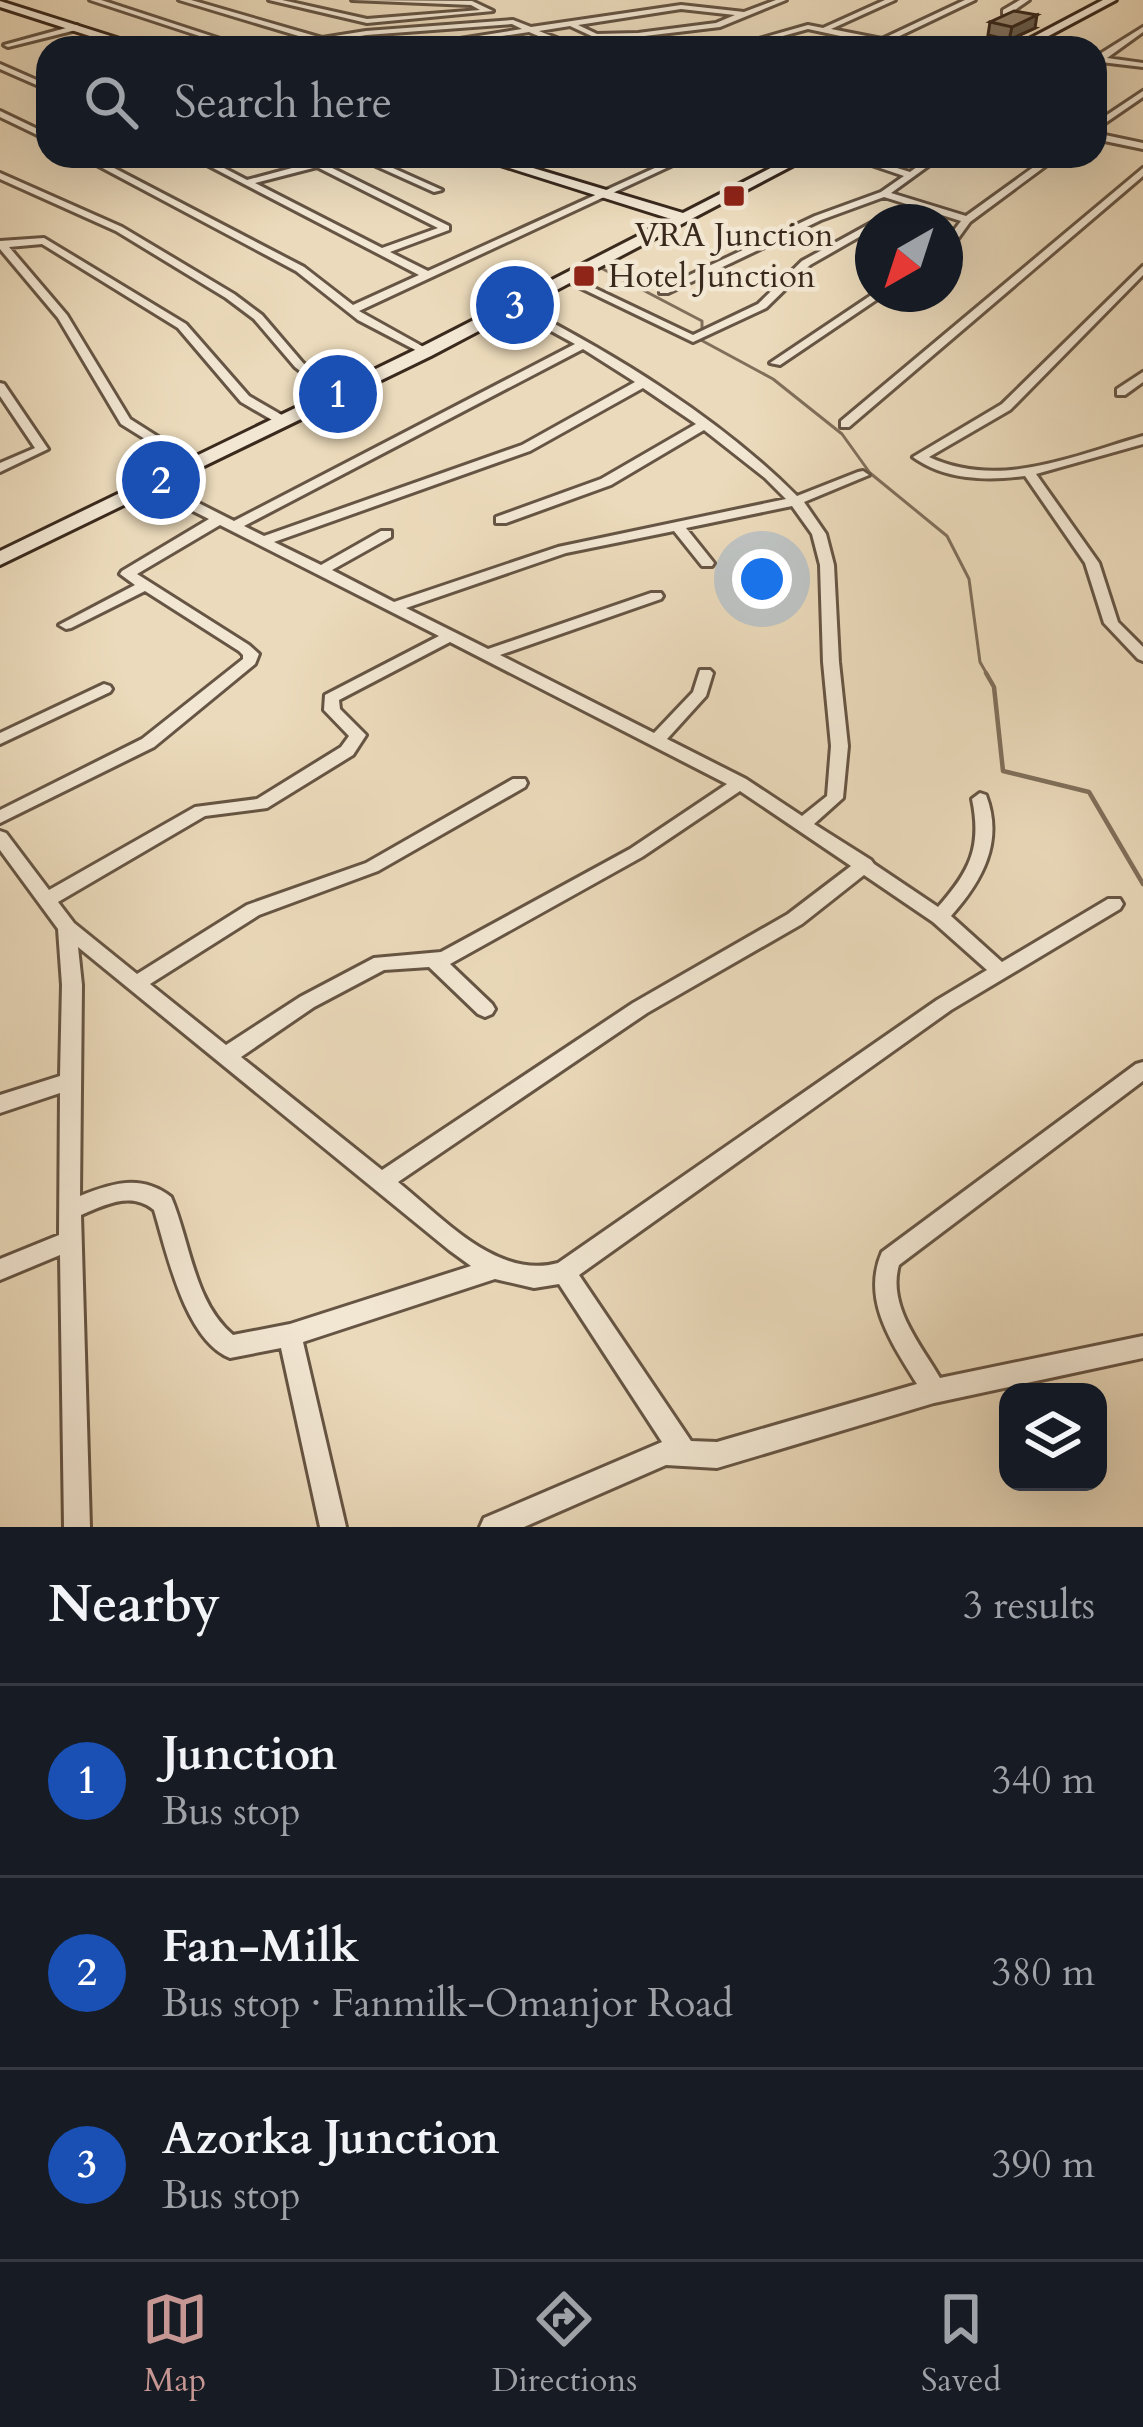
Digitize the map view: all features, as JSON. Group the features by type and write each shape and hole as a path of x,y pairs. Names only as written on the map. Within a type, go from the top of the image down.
{"street":[{"path":"94,0 206,36"},
{"path":"183,0 307,36"},
{"path":"273,0 367,21 488,13"},
{"path":"356,0 472,3 546,36"},
{"path":"653,0 677,8 742,14"},
{"path":"572,25 596,36 696,28 782,0"},
{"path":"825,29 891,0"},
{"path":"893,36 971,0"},
{"path":"1006,12 1025,0"},
{"path":"1044,36 1112,0"},
{"path":"0,4 103,36"},
{"path":"422,4 422,16"},
{"path":"498,36 677,8"},
{"path":"257,20 301,9"},
{"path":"620,18 640,36"},
{"path":"363,36 513,22"},
{"path":"4,43 77,27"},
{"path":"696,28 714,36"},
{"path":"773,36 802,28 856,36"},
{"path":"1107,53 1143,29"},
{"path":"4,43 25,52"},
{"path":"1107,61 1143,65"},
{"path":"0,66 36,82"},
{"path":"1107,121 1143,92"},
{"path":"0,114 36,131"},
{"path":"1107,135 1143,146"},
{"path":"107,168 300,268 362,319 425,352"},
{"path":"219,168 429,276"},
{"path":"248,182 302,168"},
{"path":"326,168 447,226 381,252"},
{"path":"386,168 437,190"},
{"path":"520,168 680,217"},
{"path":"354,309 664,168"},
{"path":"0,559 425,352 780,168"},
{"path":"888,168 908,174"},
{"path":"664,291 818,218 884,194 918,168"},
{"path":"963,225 1038,168"},
{"path":"845,424 1143,171"},
{"path":"0,176 119,230 230,296 299,365 338,394"},
{"path":"884,194 967,220"},
{"path":"565,278 693,339 762,306 806,263 855,235"},
{"path":"0,244 44,241 182,326 245,398 283,421"},
{"path":"0,244 63,317 125,421 195,464"},
{"path":"1143,269 1006,407 919,457 968,472 1029,473 1143,440"},
{"path":"513,306 584,344 760,466 818,532 830,591 831,664 843,745 835,797 805,823"},
{"path":"776,363 855,311"},
{"path":"0,817 148,743 250,661 244,648 142,587 129,571 584,344"},
{"path":"1121,392 1143,376"},
{"path":"263,542 526,448 640,385"},
{"path":"0,386 42,449 0,468"},
{"path":"501,520 607,482 703,424"},
{"path":"1029,473 1092,563 1111,623 1143,656"},
{"path":"393,607 479,574 795,501 863,476"},
{"path":"152,485 740,783 940,916 1001,972"},
{"path":"677,525 707,563"},
{"path":"320,571 386,534"},
{"path":"66,626 142,587"},
{"path":"485,655 656,596"},
{"path":"48,899 201,811 261,804 346,751 358,735 332,710 331,698 449,637"},
{"path":"656,741 700,693 705,673"},
{"path":"0,739 104,689"},
{"path":"137,983 253,910 372,867 519,783"},
{"path":"226,1056 307,1002 381,963 436,962 636,854 740,783"},
{"path":"940,916 977,873 987,851 980,799"},
{"path":"0,837 67,928 494,1269 529,1278 564,1272 944,1005 1114,904"},
{"path":"384,1180 640,1008 795,919 865,864"},
{"path":"67,928 76,1527"},
{"path":"436,962 484,1009"},
{"path":"934,1391 884,1294 880,1275 890,1259 1143,1070"},
{"path":"0,1104 70,1081"},
{"path":"70,1210 130,1190 155,1196 213,1336 230,1347 290,1335 494,1269"},
{"path":"0,1270 70,1240"},
{"path":"564,1272 683,1452"},
{"path":"290,1335 333,1527"},
{"path":"493,1527 635,1462 683,1452 735,1451 934,1391 1143,1347"}],"building":[{"path":"1014,11 1037,15 1012,27 990,22"}],"waterway":[{"path":"599,267 702,321 702,331"},
{"path":"699,339 773,379 842,434 870,473 947,536 969,579 980,662 988,676"},
{"path":"986,673 994,687 1003,771 1089,792 1143,884"}],"place":[{"name":"VRA Junction","path":"734,196"},
{"name":"Hotel Junction","path":"584,276"},
{"name":"Azorka Junction","path":"515,305"},
{"name":"Junction","path":"338,394"},
{"name":"Fan-Milk","path":"161,480"}]}
